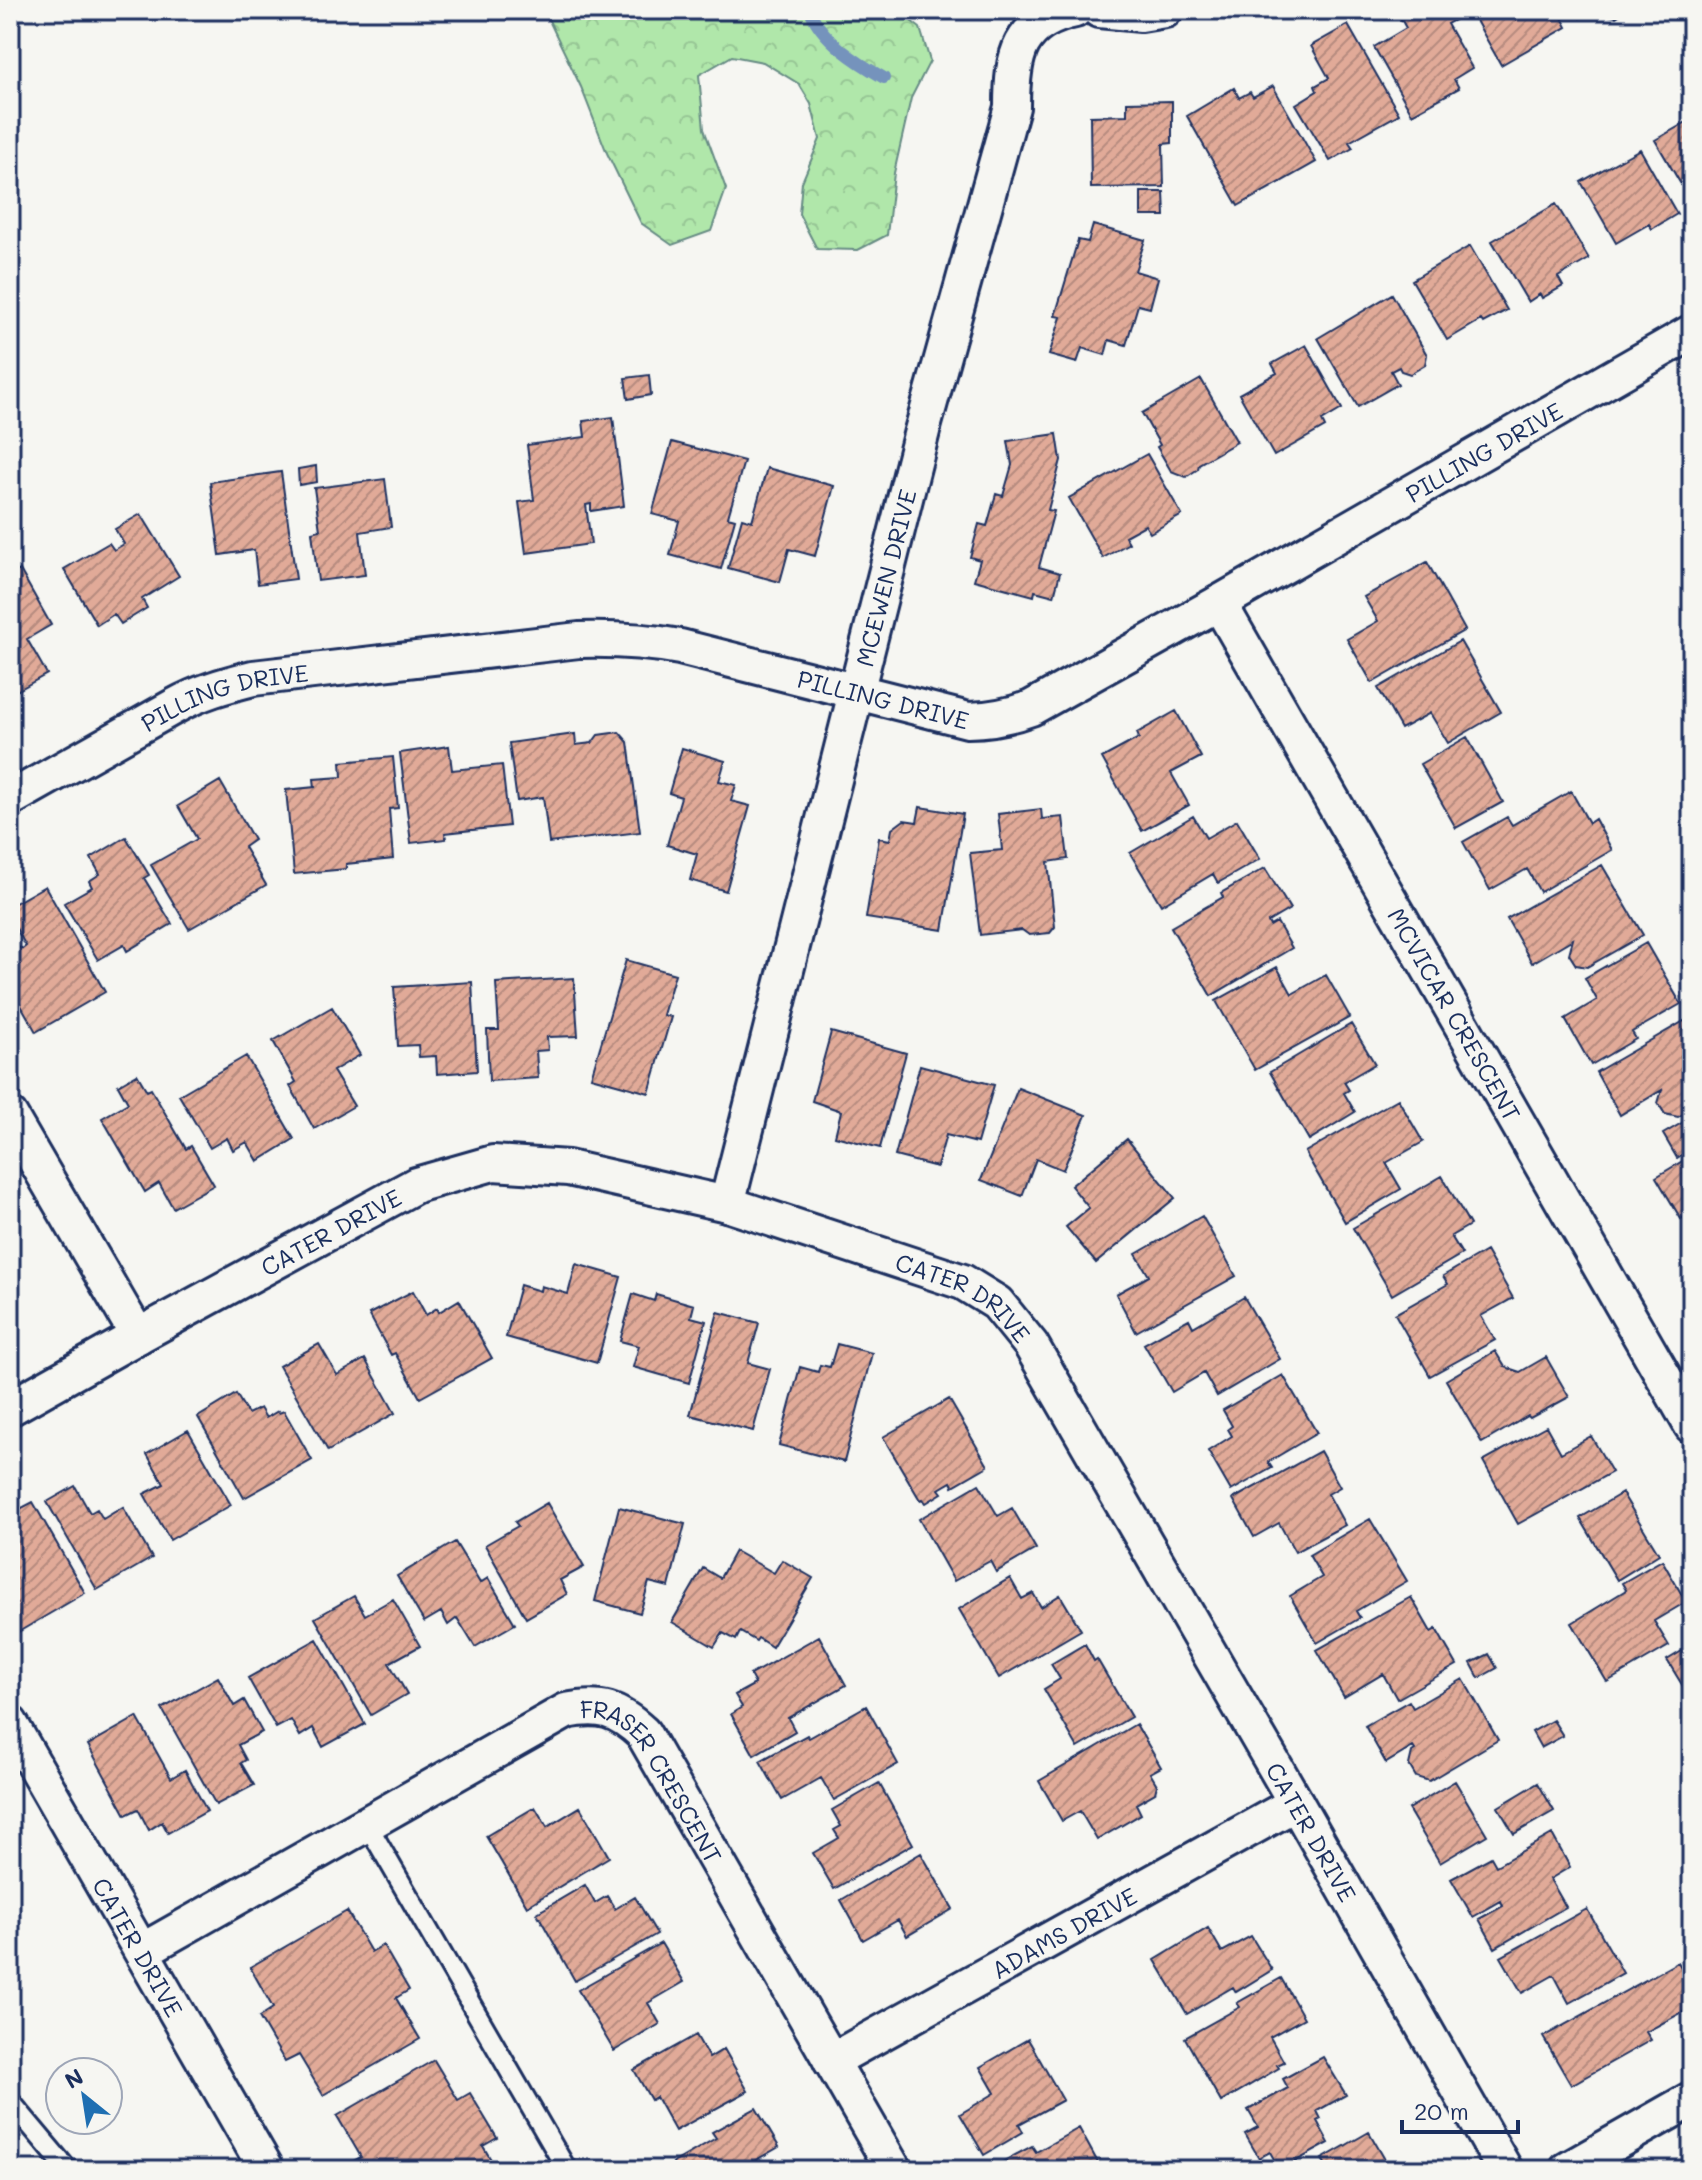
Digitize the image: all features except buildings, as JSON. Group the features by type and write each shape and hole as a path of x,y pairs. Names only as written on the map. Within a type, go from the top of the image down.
{"street":[{"name":"MCEWEN DRIVE","path":"727,1204 922,431 1012,107 1012,76 1019,46 1034,29 1055,14 1075,10"},
{"path":"1099,10 1141,14 1165,10"},
{"name":"PILLING DRIVE","path":"10,799 195,695 253,678 579,640 646,641 680,647 968,720 1011,716 1031,708 1219,603 1692,332"},
{"name":"MCVICAR CRESCENT","path":"1219,603 1692,1426"},
{"path":"10,1116 138,1336"},
{"name":"CATER DRIVE","path":"10,1408 416,1185 493,1163 568,1168 727,1204 963,1282 997,1303 1031,1345 1505,2170"},
{"name":"FRASER CRESCENT","path":"142,1951 566,1711 588,1707 610,1710 628,1719 643,1733 894,2170"},
{"name":"CATER DRIVE","path":"10,1723 267,2170"},
{"name":"ADAMS DRIVE","path":"831,2061 1296,1803"},
{"path":"1567,2170 1692,2099"}],"lane":[{"path":"367,1824 567,2170"},
{"path":"10,2101 68,2170"}],"green space":[{"path":"544,10 897,10 920,28 930,61 911,98 894,173 887,235 858,250 817,249 799,214 802,182 820,139 811,104 799,84 763,62 732,56 699,75 704,129 726,189 711,231 672,245 641,223"}],"waterway":[{"path":"810,10 831,41 884,78"}]}
